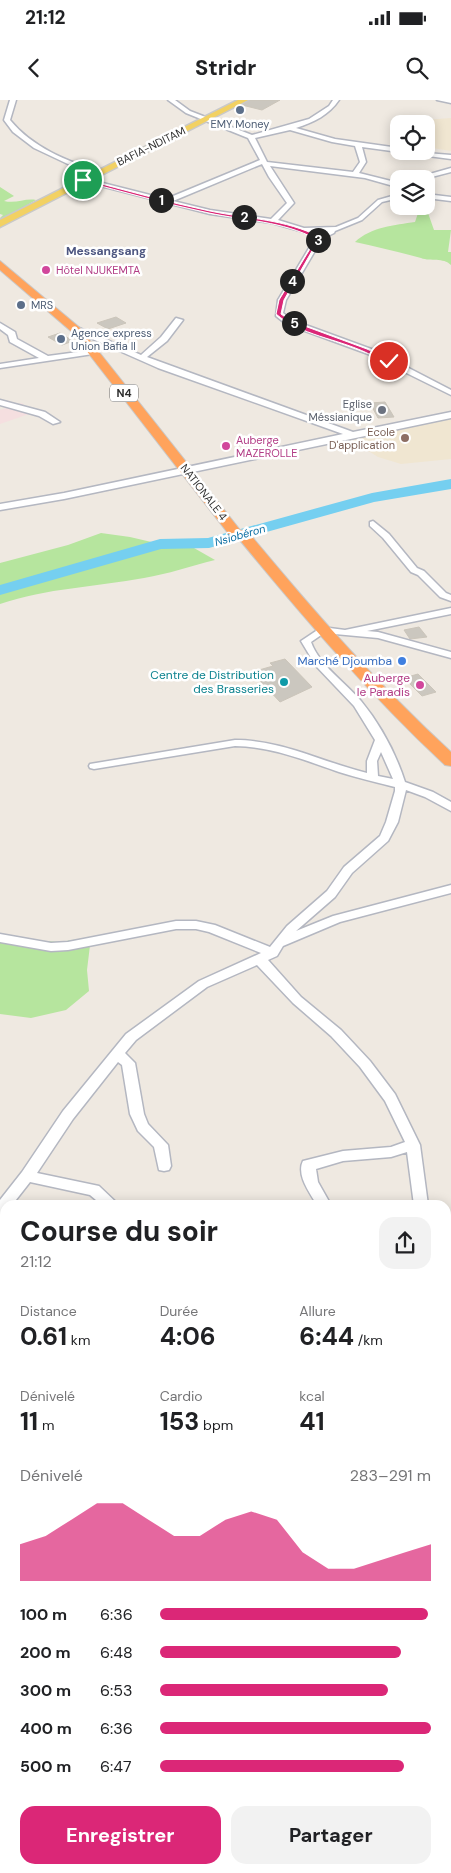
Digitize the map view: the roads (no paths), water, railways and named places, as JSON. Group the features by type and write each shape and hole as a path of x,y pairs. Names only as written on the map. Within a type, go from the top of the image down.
{"highway":[{"name":"NATIONALE 4","path":"0,264 76,330 240,534 322,630 379,694 451,761"}],"main road":[{"name":"BAFIA-NDITAM","path":"2,223 83,180 244,100"}],"street":[{"path":"12,100 7,120 27,141 51,155 97,173"},
{"path":"171,100 188,112 251,138 272,178 291,203 272,221"},
{"path":"251,138 288,128 324,113 336,100"},
{"path":"440,100 451,101"},
{"path":"288,128 327,139 390,149"},
{"path":"355,174 363,162 358,144"},
{"path":"435,155 451,157"},
{"path":"166,201 265,162 355,174 390,181"},
{"path":"435,174 451,170"},
{"path":"83,180 210,212 272,221 304,230 319,238"},
{"path":"435,197 451,199"},
{"path":"390,198 380,201 360,219 319,238 282,300 279,314 289,322 370,352 451,393"},
{"path":"304,230 337,229"},
{"path":"142,358 164,339 179,320"},
{"path":"0,325 12,334 13,340 47,359"},
{"path":"76,330 142,358 352,435"},
{"path":"0,366 93,352"},
{"path":"0,402 42,414 56,422"},
{"path":"0,507 64,496 186,468 352,435 446,413"},
{"path":"373,524 386,536 414,570 422,573 443,595 451,598"},
{"path":"345,633 451,611"},
{"path":"8,1200 27,1176 68,1115 117,1053 142,1027 203,984 260,960 276,948 330,895 349,868 377,848 388,836 398,804 400,783 370,720 328,670 310,654 306,641 322,630 378,635 451,655"},
{"path":"373,778 372,761 379,741"},
{"path":"94,766 210,746 255,742 271,744 373,778 400,783 440,798 451,806"},
{"path":"0,938 51,947 68,946 176,925 196,925 276,948 337,918 404,903 451,888"},
{"path":"260,960 297,1000 336,1033 365,1064 390,1098 413,1144 420,1200"},
{"path":"117,1053 128,1063 137,1114 143,1127 161,1145 164,1166"},
{"path":"321,1200 312,1182 308,1165 343,1156 391,1152 413,1144"},
{"path":"27,1176 94,1190 106,1200"}],"waterway":[{"name":"Nsiobéron","path":"0,590 160,544 209,543 372,498 451,484"}],"place":[{"name":"EMY Money","path":"240,110"},
{"name":"Hôtel NJUKEMTA","path":"46,270"},
{"name":"MRS","path":"21,305"},
{"name":"Agence express Union Bafia II","path":"61,339"},
{"name":"Eglise Méssianique","path":"382,410"},
{"name":"Ecole D'application","path":"405,438"},
{"name":"Auberge MAZEROLLE","path":"226,446"},
{"name":"Marché Djoumba","path":"402,661"},
{"name":"Centre de Distribution des Brasseries","path":"284,682"},
{"name":"Auberge le Paradis","path":"420,685"}],"district":[{"name":"Messangsang","path":"106,251"}]}
